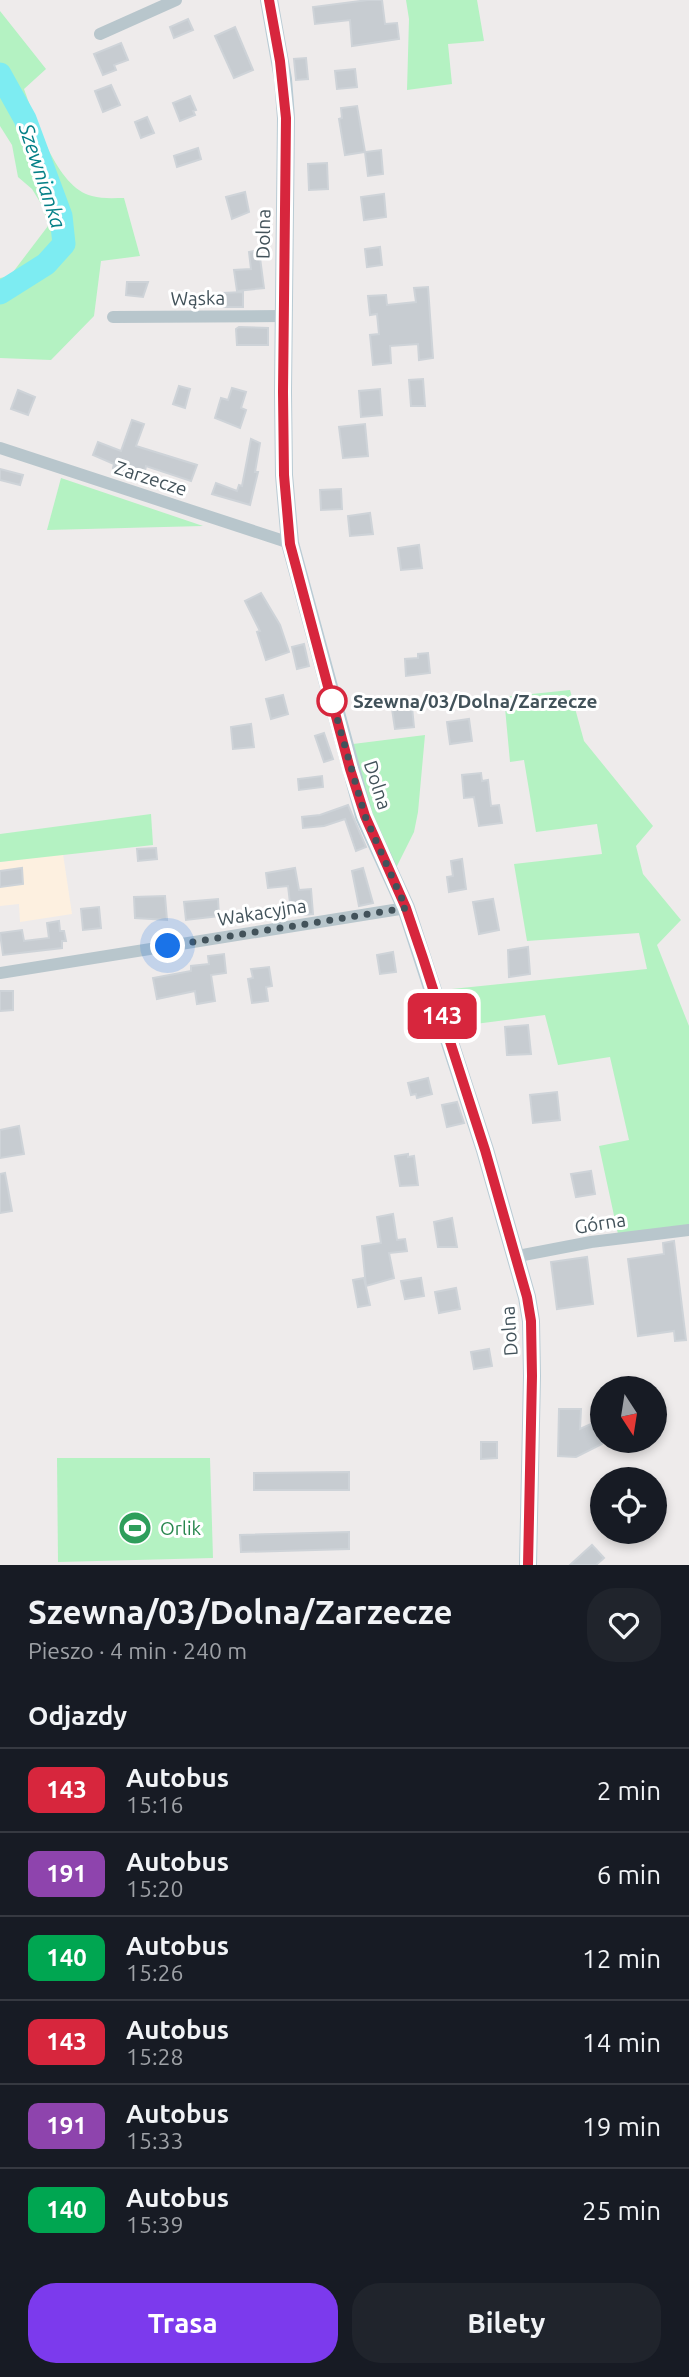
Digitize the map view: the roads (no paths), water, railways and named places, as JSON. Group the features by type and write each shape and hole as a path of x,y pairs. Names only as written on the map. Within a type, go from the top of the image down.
{"street":[{"path":"100,34 176,0"},
{"name":"Dolna","path":"269,0 281,67 286,118 284,475 290,544 365,816 406,908 517,1256 531,1321 528,1565"},
{"name":"Wąska","path":"113,317 284,316"},
{"name":"Zarzecze","path":"0,448 290,544"},
{"name":"Wakacyjna","path":"0,973 406,908"},
{"name":"Górna","path":"517,1256 592,1242 689,1230"}],"waterway":[{"name":"Szewnianka","path":"0,74 25,119 61,216 64,244 46,264 0,293"}],"place":[{"name":"Szewna/03/Dolna/Zarzecze","path":"332,701"},
{"name":"Orlik","path":"135,1528"}]}
